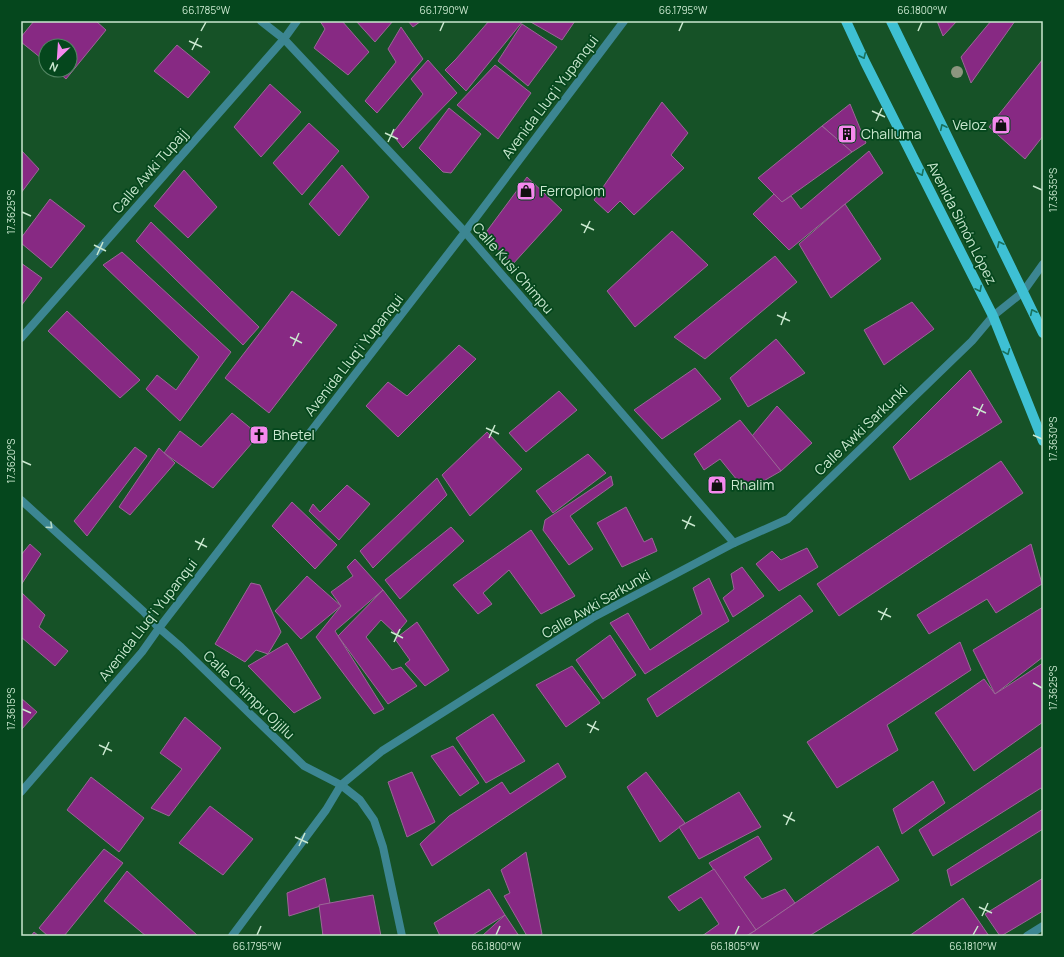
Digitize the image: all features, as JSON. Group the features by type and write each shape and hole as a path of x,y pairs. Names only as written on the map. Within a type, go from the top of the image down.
{"main road":[{"name":"Avenida Simón López","path":"846,21 993,316 1043,441"},
{"name":"Avenida Simón López","path":"891,21 1043,333"}],"street":[{"name":"Calle Kusi Chimpu","path":"261,21 284,39 465,232 734,543"},
{"name":"Calle Awki Tupajj","path":"21,338 284,39 297,21"},
{"name":"Avenida Lluq'i Yupanqui","path":"21,792 142,652 465,232 624,21"},
{"name":"Calle Awki Sarkunki","path":"232,936 326,810 341,786 382,751 592,618 734,543 788,519 972,341 993,316 1023,292 1043,264"},
{"name":"Calle Chimpu Ojjllu","path":"21,500 143,611 304,766 341,786 360,800 374,820 385,854 402,936"},
{"path":"1027,936 1043,926"}],"building":[{"path":"34,21 96,21 106,30 78,64 78,38 38,38 38,56 21,42 21,37"},
{"path":"320,21 342,21 369,52 348,75 314,48 325,29"},
{"path":"356,21 393,21 375,42"},
{"path":"408,21 421,21 413,27"},
{"path":"489,21 523,21 466,91 445,70"},
{"path":"529,21 575,21 562,40"},
{"path":"937,21 957,21 943,36"},
{"path":"991,21 1015,21 971,83 961,57"},
{"path":"522,24 557,47 528,86 498,61"},
{"path":"401,27 423,59 377,113 365,101 396,62 388,49"},
{"path":"177,45 210,72 188,98 154,71"},
{"path":"1043,59 1043,136 1025,159 989,127"},
{"path":"428,60 457,93 403,148 392,134 423,94 411,79"},
{"path":"495,65 531,93 498,139 457,105"},
{"path":"270,84 301,112 261,157 234,127"},
{"path":"662,102 688,133 671,155 684,168 634,215 620,201 608,213 594,200"},
{"name":"Challuma","path":"850,104 866,143 852,152 822,126"},
{"path":"449,108 481,134 451,173 443,172 419,148"},
{"path":"309,123 339,151 302,195 273,163"},
{"path":"822,126 852,152 782,202 758,178"},
{"path":"21,150 39,169 21,193"},
{"path":"869,151 883,173 789,250 753,214 774,194 782,202 791,196 801,209"},
{"path":"342,165 369,197 339,236 309,204"},
{"path":"184,170 217,207 188,238 154,206"},
{"path":"527,177 562,210 512,265 484,235"},
{"path":"50,199 85,226 51,268 21,243 21,238"},
{"path":"845,204 881,259 831,298 799,244"},
{"path":"151,222 259,327 243,345 136,241"},
{"path":"672,231 708,265 635,327 607,291"},
{"path":"122,252 231,352 180,421 146,389 157,375 176,390 199,357 103,265"},
{"path":"775,256 797,282 705,359 674,337"},
{"path":"21,263 42,278 21,306"},
{"path":"292,291 337,325 269,413 225,378"},
{"path":"912,302 934,329 884,365 864,330"},
{"path":"67,311 140,380 120,398 48,331"},
{"path":"776,339 805,373 748,407 730,378"},
{"path":"459,345 476,359 398,437 366,406 388,382 407,396"},
{"path":"695,368 721,399 662,439 634,410"},
{"path":"970,370 1002,422 910,480 893,447"},
{"path":"559,391 577,410 526,452 509,433"},
{"path":"777,406 812,443 781,471 752,436"},
{"path":"232,413 259,435 213,488 164,453 180,431 201,447"},
{"path":"740,420 781,471 746,491 720,459 704,470 694,454"},
{"path":"487,432 522,469 470,516 442,475"},
{"path":"135,447 147,456 87,536 74,521"},
{"path":"159,448 175,463 130,515 119,507"},
{"path":"588,454 606,473 553,513 536,491"},
{"path":"1001,461 1023,493 839,616 817,584"},
{"path":"611,476 613,485 570,516 593,549 569,565 543,530 545,520"},
{"path":"437,478 447,495 373,568 360,551"},
{"path":"347,485 370,504 339,540 309,511 313,504 320,512"},
{"path":"292,502 337,545 315,569 272,526"},
{"path":"626,507 644,542 652,538 657,551 622,567 597,523"},
{"path":"451,527 464,541 400,599 385,580"},
{"path":"531,530 575,596 541,614 509,570 483,593 492,604 478,614 453,585"},
{"path":"30,544 41,554 21,585 21,555"},
{"path":"1031,544 1042,584 996,613 987,599 929,634 917,615"},
{"path":"807,548 818,567 779,591 756,564 772,551 781,560"},
{"path":"355,559 383,590 335,631 384,709 374,714 316,637 341,606 331,592 353,576 347,567"},
{"path":"742,567 764,596 733,617 723,598 734,589 731,574"},
{"path":"307,576 341,606 301,639 275,611"},
{"path":"709,578 729,621 645,674 610,623 628,613 650,650 702,614 693,588"},
{"path":"251,583 260,585 281,632 268,654 256,650 245,662 215,644"},
{"path":"383,590 407,621 396,634 381,620 366,637 392,670 401,667 417,686 388,704 338,636"},
{"path":"21,592 45,615 39,627 68,651 55,666 21,637"},
{"path":"800,595 813,611 657,717 647,699"},
{"path":"1043,607 1043,657 995,694 973,650"},
{"path":"417,622 449,670 425,686 405,664 410,660 395,639"},
{"path":"610,635 636,675 603,699 576,660"},
{"path":"960,642 971,670 887,725 898,750 837,788 807,742"},
{"path":"287,643 321,698 294,713 248,666"},
{"path":"1043,663 1043,722 974,771 935,713 984,679 995,694"},
{"path":"572,666 600,703 566,727 536,685"},
{"path":"21,698 37,712 21,730"},
{"path":"493,714 525,761 486,783 456,738"},
{"path":"185,717 221,748 169,816 151,808 182,769 160,753"},
{"path":"453,746 479,783 460,796 431,756"},
{"path":"1043,746 1043,791 1041,788 933,856 919,830"},
{"path":"558,763 566,777 432,866 420,844 449,816 502,782 510,794"},
{"path":"412,772 435,822 407,837 388,782"},
{"path":"646,772 685,823 660,842 627,787"},
{"path":"91,777 144,818 119,852 67,810"},
{"path":"933,781 945,803 902,834 893,809"},
{"path":"739,792 761,827 699,859 679,827"},
{"path":"210,806 253,839 223,875 179,843"},
{"path":"1043,809 1043,829 951,886 947,870"},
{"path":"758,836 772,859 744,877 762,899 785,889 795,903 756,930 709,863"},
{"path":"878,846 899,880 809,936 747,936"},
{"path":"104,849 123,863 64,936 48,936 39,928"},
{"path":"526,852 542,934 539,936 527,936 504,896 510,893 501,870"},
{"path":"714,869 756,930 746,936 702,936 719,924 701,897 679,911 668,897"},
{"path":"127,871 198,936 146,936 104,901"},
{"path":"325,878 330,903 289,916 287,893"},
{"path":"1043,878 1043,911 1000,936 985,914"},
{"path":"489,889 505,915 471,936 440,936 434,923"},
{"path":"373,895 381,936 323,936 319,905"},
{"path":"963,898 989,936 909,936"},
{"path":"505,915 519,936 482,936"},
{"path":"34,932 39,936 31,936"}],"place":[{"name":"Veloz","path":"1001,125"},
{"name":"Challuma","path":"847,134"},
{"name":"Ferroplom","path":"526,191"},
{"name":"Bhetel","path":"259,435"},
{"name":"Rhalim","path":"717,485"}]}
